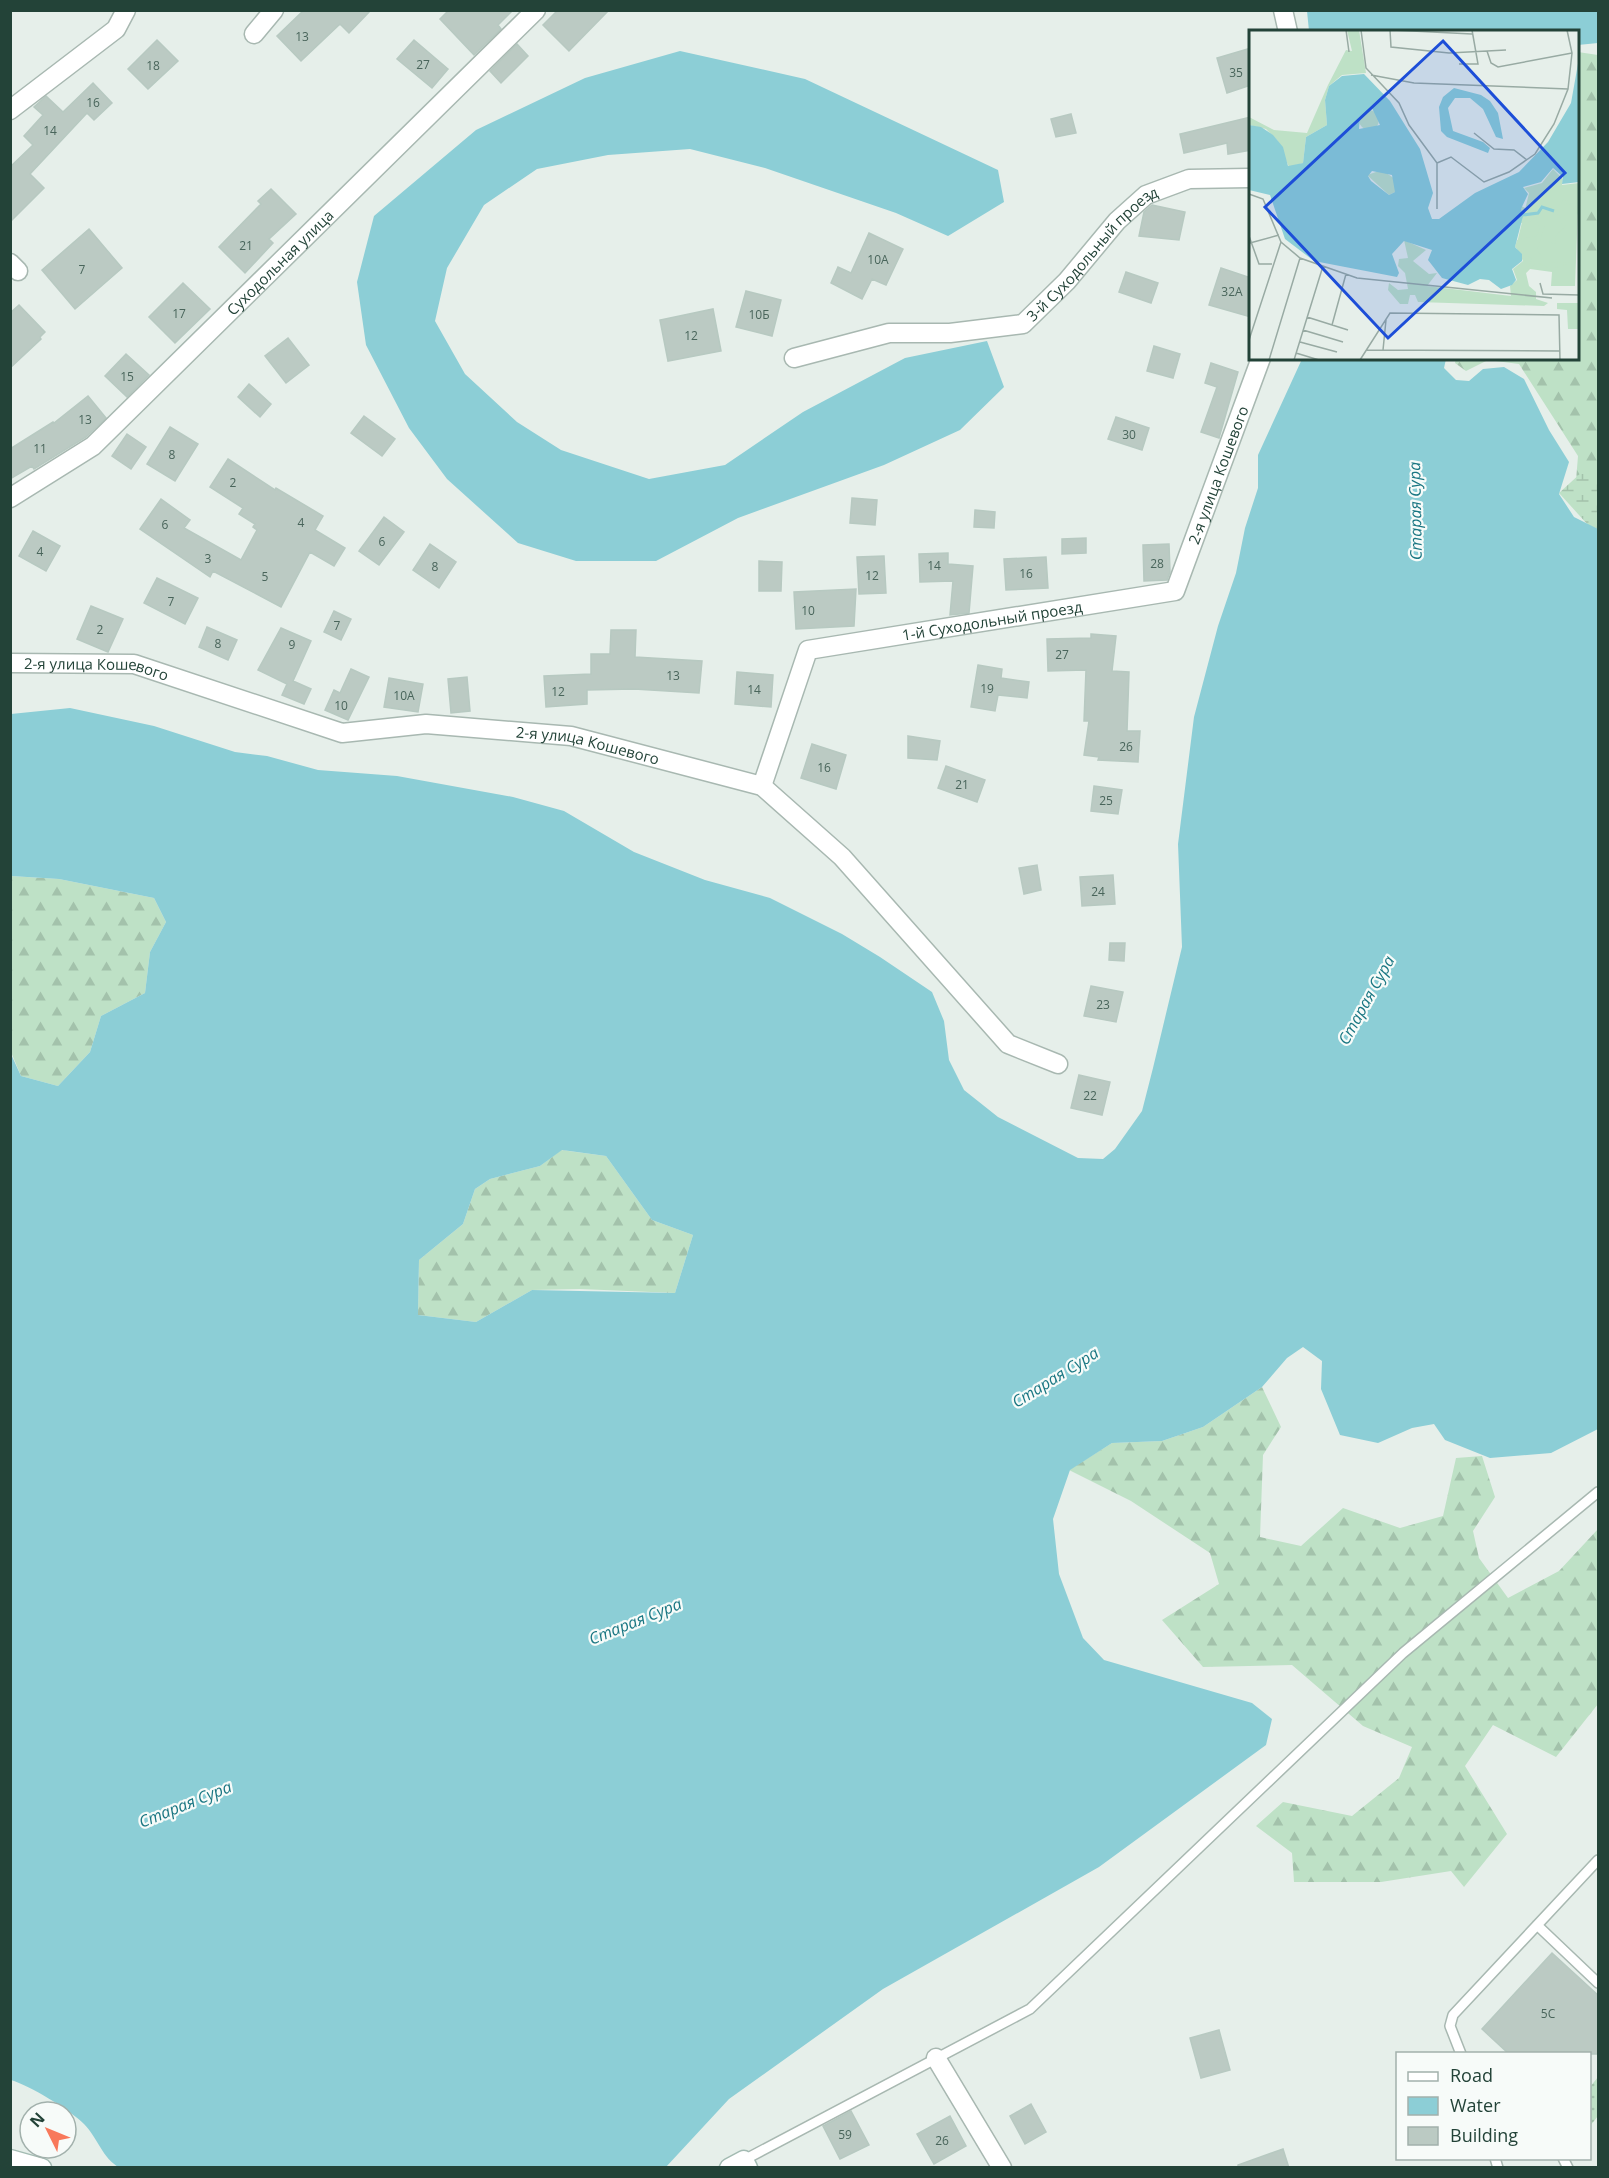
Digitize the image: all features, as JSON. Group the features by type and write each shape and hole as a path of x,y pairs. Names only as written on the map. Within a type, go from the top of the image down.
{"street":[{"path":"10,111 116,29 126,10"},
{"path":"254,34 274,10"},
{"name":"Суходольная улица","path":"10,498 93,446 536,10"},
{"path":"1283,10 1288,30"},
{"name":"3-й Суходольный проезд","path":"794,358 889,333 950,333 1023,324 1066,281 1116,220 1146,195 1189,179 1249,178"},
{"name":"2-я улица Кошевого","path":"1175,591 1261,360"},
{"name":"1-й Суходольный проезд","path":"762,786 808,650 1175,591"},
{"name":"2-я улица Кошевого","path":"10,663 134,664 342,733 426,723 571,736 762,786 842,857 1008,1044 1058,1064"},
{"path":"936,2058 1002,2168"},
{"path":"10,2159 42,2168"}],"lane":[{"path":"740,2165 1030,2008 1403,1653 1599,1492"},
{"path":"1460,2052 1452,2032 1453,2015 1599,1860"},
{"path":"1537,1925 1599,1983"}],"green space":[{"path":"1579,52 1598,55 1598,516 1575,493 1578,456 1519,364 1488,360 1579,360"},
{"path":"1456,360 1488,360 1466,371 1455,363"},
{"path":"1582,472 1598,477 1598,536 1559,493"},
{"path":"10,876 59,879 154,898 166,922 150,952 145,993 101,1016 90,1052 58,1086 21,1076 11,1052"},
{"path":"561,1150 606,1156 652,1220 693,1235 675,1293 580,1289 532,1290 476,1322 418,1315 419,1260 463,1224 475,1189 490,1179 540,1166"},
{"path":"1262,1387 1281,1427 1263,1455 1260,1537 1301,1546 1343,1508 1400,1528 1443,1516 1456,1458 1482,1456 1495,1497 1473,1531 1479,1558 1508,1598 1559,1571 1598,1529 1598,1704 1556,1757 1493,1725 1465,1766 1507,1834 1464,1887 1451,1871 1381,1882 1294,1882 1292,1853 1256,1826 1283,1802 1352,1816 1399,1778 1412,1747 1363,1726 1292,1665 1203,1667 1162,1620 1219,1584 1210,1553 1131,1501 1069,1470 1112,1443 1162,1441 1203,1427"},
{"path":"1598,2077 1598,2116 1591,2125 1591,2086"}],"water":[{"path":"1307,11 1598,11 1598,43 1579,45 1579,30 1309,30"},
{"path":"680,51 805,79 998,170 1004,202 948,236 896,213 765,168 690,149 608,155 537,169 484,205 447,268 435,321 465,374 517,422 561,450 649,479 725,465 803,412 905,358 987,341 1004,387 960,430 884,465 738,518 656,561 576,561 518,543 447,479 409,428 366,345 357,282 374,216 476,130 585,78"},
{"name":"Старая Сура","path":"1302,360 1446,360 1444,368 1456,380 1469,381 1483,369 1504,367 1524,379 1549,430 1569,462 1559,494 1574,517 1598,529 1598,1429 1551,1453 1490,1458 1445,1440 1434,1424 1412,1428 1378,1443 1340,1435 1321,1389 1322,1361 1303,1347 1287,1358 1262,1387 1203,1427 1162,1441 1112,1443 1070,1470 1053,1519 1059,1574 1083,1638 1104,1660 1252,1703 1272,1719 1266,1745 1099,1867 883,1989 729,2099 666,2167 120,2168 114,2164 78,2119 78,2100 51,2100 11,2080 10,1052 21,1076 58,1086 90,1052 101,1016 145,993 150,952 166,922 154,898 59,879 11,876 11,714 70,708 154,726 235,752 267,756 318,770 397,776 513,797 564,811 634,852 705,880 770,898 842,934 880,957 932,992 944,1021 949,1060 964,1090 998,1117 1078,1158 1103,1159 1115,1149 1142,1111 1182,947 1178,844 1194,717 1218,626 1236,573 1245,528 1258,488 1258,455","holes":["562,1150 606,1156 652,1220 693,1235 675,1293 532,1290 476,1322 418,1315 419,1260 463,1224 475,1189 490,1179 540,1166"]}],"building":[{"path":"304,10 371,10 349,33 340,24 301,61 277,36"},
{"path":"449,10 513,10 498,25 501,29 474,55 440,19"},
{"path":"558,10 609,10 569,51 543,25"},
{"path":"157,40 178,61 148,89 128,69"},
{"path":"414,40 448,69 432,88 397,59"},
{"path":"517,44 528,56 501,83 490,71"},
{"path":"1249,49 1249,86 1227,93 1217,58"},
{"path":"93,83 112,103 94,120 87,113 30,174 44,188 10,222 10,167 33,145 24,136 43,115 34,107 46,96 63,112"},
{"path":"1071,114 1076,133 1056,137 1051,119"},
{"path":"1249,117 1249,150 1228,154 1227,143 1184,153 1180,134"},
{"path":"271,189 296,214 269,239 273,243 245,273 219,247 261,204 258,201"},
{"path":"1152,205 1185,212 1179,240 1139,236 1144,212"},
{"path":"89,229 122,268 75,309 42,270"},
{"path":"869,233 903,249 886,285 872,279 862,299 831,283 838,267 851,273"},
{"path":"1221,268 1249,277 1249,316 1209,305"},
{"path":"1126,272 1158,283 1151,303 1119,292"},
{"path":"183,283 210,309 175,343 149,317"},
{"path":"746,291 781,300 772,336 736,327"},
{"path":"19,305 45,332 40,337 41,339 10,368 10,313"},
{"path":"713,309 721,351 668,361 660,320"},
{"path":"288,338 309,365 286,383 265,356"},
{"path":"1154,346 1180,354 1173,378 1147,371"},
{"path":"126,354 149,375 127,397 105,376"},
{"path":"1211,363 1238,372 1219,438 1201,432 1217,387 1205,383"},
{"path":"249,384 271,404 260,417 238,397"},
{"path":"88,396 106,418 86,437 34,469 32,466 10,479 10,449 54,423"},
{"path":"364,416 395,439 382,456 351,433"},
{"path":"1116,417 1149,428 1142,450 1108,439"},
{"path":"170,427 198,444 175,481 147,464"},
{"path":"127,434 146,447 131,469 112,456"},
{"path":"228,459 275,490 276,488 323,516 315,530 345,548 334,566 310,552 281,607 213,571 210,577 140,529 161,499 190,520 184,528 241,560 257,530 253,527 255,524 239,514 243,508 210,487"},
{"path":"852,498 877,500 875,525 850,523"},
{"path":"975,510 995,512 994,528 974,527"},
{"path":"384,517 404,532 379,565 359,551"},
{"path":"33,531 60,546 46,571 19,556"},
{"path":"1086,538 1086,553 1062,554 1062,539"},
{"path":"430,544 456,562 439,588 413,570"},
{"path":"1169,544 1170,572 1167,580 1144,581 1143,545"},
{"path":"948,553 948,564 973,566 969,613 950,615 953,581 920,582 919,554"},
{"path":"884,556 886,593 859,594 857,557"},
{"path":"1046,557 1048,588 1006,590 1004,559"},
{"path":"759,561 782,562 781,591 759,591"},
{"path":"157,578 198,598 185,624 144,603"},
{"path":"856,589 854,626 796,629 794,592"},
{"path":"91,606 123,619 108,652 77,639"},
{"path":"334,611 351,619 341,640 324,632"},
{"path":"207,627 237,640 228,660 199,647"},
{"path":"281,628 311,641 293,681 311,689 304,704 282,695 287,684 258,670"},
{"path":"611,630 636,630 635,657 702,661 699,693 634,689 587,690 587,704 546,707 544,676 591,674 591,654 610,654"},
{"path":"1091,634 1116,636 1112,671 1129,672 1127,731 1140,731 1138,762 1098,760 1099,757 1084,755 1089,721 1084,721 1086,670 1048,671 1047,639 1091,638"},
{"path":"978,665 1002,669 1001,678 1029,682 1027,698 998,695 995,711 971,707"},
{"path":"351,669 369,677 348,720 325,710 334,690 340,693"},
{"path":"737,672 773,675 771,707 735,704"},
{"path":"467,677 470,711 451,713 448,679"},
{"path":"389,678 423,684 418,712 384,707"},
{"path":"908,736 940,741 937,760 908,758"},
{"path":"812,744 846,755 836,789 801,778"},
{"path":"946,766 985,780 977,802 938,788"},
{"path":"1094,786 1122,790 1118,814 1091,811"},
{"path":"1037,865 1041,890 1024,894 1019,868"},
{"path":"1113,875 1115,904 1082,906 1080,877"},
{"path":"1110,943 1125,943 1124,961 1109,960"},
{"path":"1091,986 1123,992 1116,1022 1084,1016"},
{"path":"1079,1075 1110,1082 1102,1115 1071,1108"},
{"path":"1552,1953 1599,1996 1599,2054 1591,2054 1591,2052 1507,2052 1482,2029"},
{"path":"1219,2030 1230,2070 1201,2078 1190,2038"},
{"path":"1031,2104 1046,2132 1025,2144 1010,2116"},
{"path":"851,2111 869,2145 840,2159 823,2126"},
{"path":"950,2116 966,2146 934,2164 917,2134"},
{"path":"1283,2149 1289,2168 1238,2168 1238,2165"}]}
